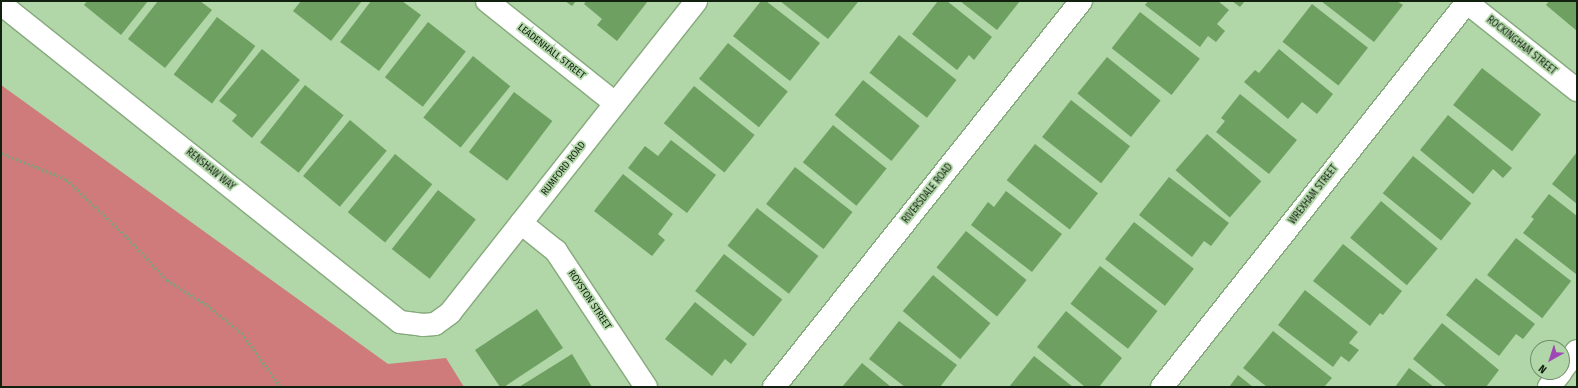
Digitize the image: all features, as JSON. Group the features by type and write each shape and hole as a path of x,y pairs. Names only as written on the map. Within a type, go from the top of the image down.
{"street":[{"name":"LEADENHALL STREET","path":"487,1 616,103"},
{"name":"RUMFORD ROAD","path":"423,325 435,324 450,312 696,1"},
{"name":"RIVERSDALE ROAD","path":"774,387 1082,1"},
{"name":"ROCKINGHAM STREET","path":"1466,2 1577,90"},
{"name":"WREXHAM STREET","path":"1162,387 1466,2"},
{"name":"RENSHAW WAY","path":"1,4 400,322 423,325"},
{"name":"ROYSTON STREET","path":"521,222 556,251 646,387"},
{"path":"1570,360 1577,352"}],"path":[{"path":"1,153 66,179 125,235 168,280 207,305 242,333 281,387"}],"shaded area":[{"path":"1,85 388,364 446,358 464,387 1,387"}],"building":[{"path":"87,1 148,1 121,35 84,5"},
{"path":"158,1 200,1 212,10 165,68 128,39"},
{"path":"301,1 362,1 331,41 293,11"},
{"path":"371,1 402,1 421,15 379,71 340,42"},
{"path":"565,1 576,1 572,6"},
{"path":"586,1 648,1 617,41 597,25 602,19 584,4"},
{"path":"761,1 766,1 820,43 790,81 733,36"},
{"path":"780,1 857,1 858,2 828,39"},
{"path":"938,1 947,1 992,37 974,60 969,55 957,70 912,34"},
{"path":"960,1 1020,1 997,30"},
{"path":"1148,1 1218,1 1229,10 1217,24 1225,31 1216,42 1208,36 1200,47 1145,5"},
{"path":"1232,1 1245,1 1240,7"},
{"path":"1321,1 1397,1 1403,5 1374,42"},
{"path":"1549,1 1577,1 1577,31 1546,5"},
{"path":"1312,4 1368,48 1338,86 1282,42"},
{"path":"1140,12 1200,59 1172,95 1112,48"},
{"path":"217,17 255,46 212,103 174,75"},
{"path":"428,22 466,52 423,107 385,77"},
{"path":"899,35 957,80 927,118 869,73"},
{"path":"728,43 788,91 759,127 699,79"},
{"path":"262,49 300,80 252,138 232,121 237,115 219,101"},
{"path":"1279,49 1333,94 1317,114 1302,102 1288,119 1244,82 1255,70 1259,73"},
{"path":"473,56 510,86 461,148 423,117"},
{"path":"1107,57 1161,100 1131,137 1077,94"},
{"path":"1482,68 1541,114 1512,151 1453,105"},
{"path":"863,80 920,126 891,161 835,115"},
{"path":"305,85 344,115 299,173 260,143"},
{"path":"694,86 755,135 724,172 664,123"},
{"path":"514,92 552,121 507,181 469,152"},
{"path":"1240,94 1297,140 1269,174 1216,132 1225,121 1221,118"},
{"path":"1071,100 1130,146 1101,183 1042,137"},
{"path":"1448,115 1512,168 1503,178 1493,169 1473,194 1420,150"},
{"path":"350,120 387,151 340,207 303,176"},
{"path":"833,125 887,168 856,206 803,162"},
{"path":"1207,134 1261,181 1230,217 1176,170"},
{"path":"671,140 716,175 687,213 628,168 645,146 658,156"},
{"path":"1035,144 1098,193 1070,230 1007,180"},
{"path":"1577,152 1577,204 1552,184"},
{"path":"395,154 432,184 385,242 348,212"},
{"path":"1413,156 1471,203 1441,241 1383,193"},
{"path":"795,167 853,212 824,249 766,204"},
{"path":"623,174 673,214 658,234 665,240 652,256 594,211"},
{"path":"1169,177 1229,223 1211,246 1204,241 1192,257 1139,215"},
{"path":"438,190 476,220 430,279 392,249"},
{"path":"1006,191 1062,234 1032,272 971,225 988,202 994,207"},
{"path":"1549,194 1577,216 1576,274 1523,233 1534,219 1531,217"},
{"path":"1381,201 1438,249 1407,285 1350,238"},
{"path":"757,208 818,256 789,294 727,246"},
{"path":"1134,222 1194,269 1165,306 1105,259"},
{"path":"966,231 1027,280 997,317 936,268"},
{"path":"1516,238 1571,281 1542,318 1487,275"},
{"path":"1343,244 1402,291 1383,315 1380,313 1370,326 1313,281"},
{"path":"724,254 782,300 753,337 695,291"},
{"path":"1100,266 1158,311 1128,349 1070,304"},
{"path":"933,275 990,323 960,359 903,311"},
{"path":"1476,278 1535,324 1523,339 1516,334 1499,356 1446,315"},
{"path":"1305,290 1358,332 1349,343 1359,350 1349,362 1341,356 1333,367 1278,325"},
{"path":"695,302 747,344 731,364 725,359 712,376 665,339"},
{"path":"537,309 563,348 504,387 500,387 475,350"},
{"path":"1066,311 1122,358 1099,387 1085,387 1037,347"},
{"path":"899,321 957,365 940,387 905,387 869,359"},
{"path":"1442,323 1499,370 1486,387 1447,387 1413,359"},
{"path":"1273,331 1332,378 1324,387 1267,387 1243,368"},
{"path":"572,354 592,387 519,387"},
{"path":"1034,356 1073,387 1009,387"},
{"path":"862,363 891,387 842,387"},
{"path":"1409,368 1434,387 1395,387"},
{"path":"1238,375 1253,387 1229,387"}]}
